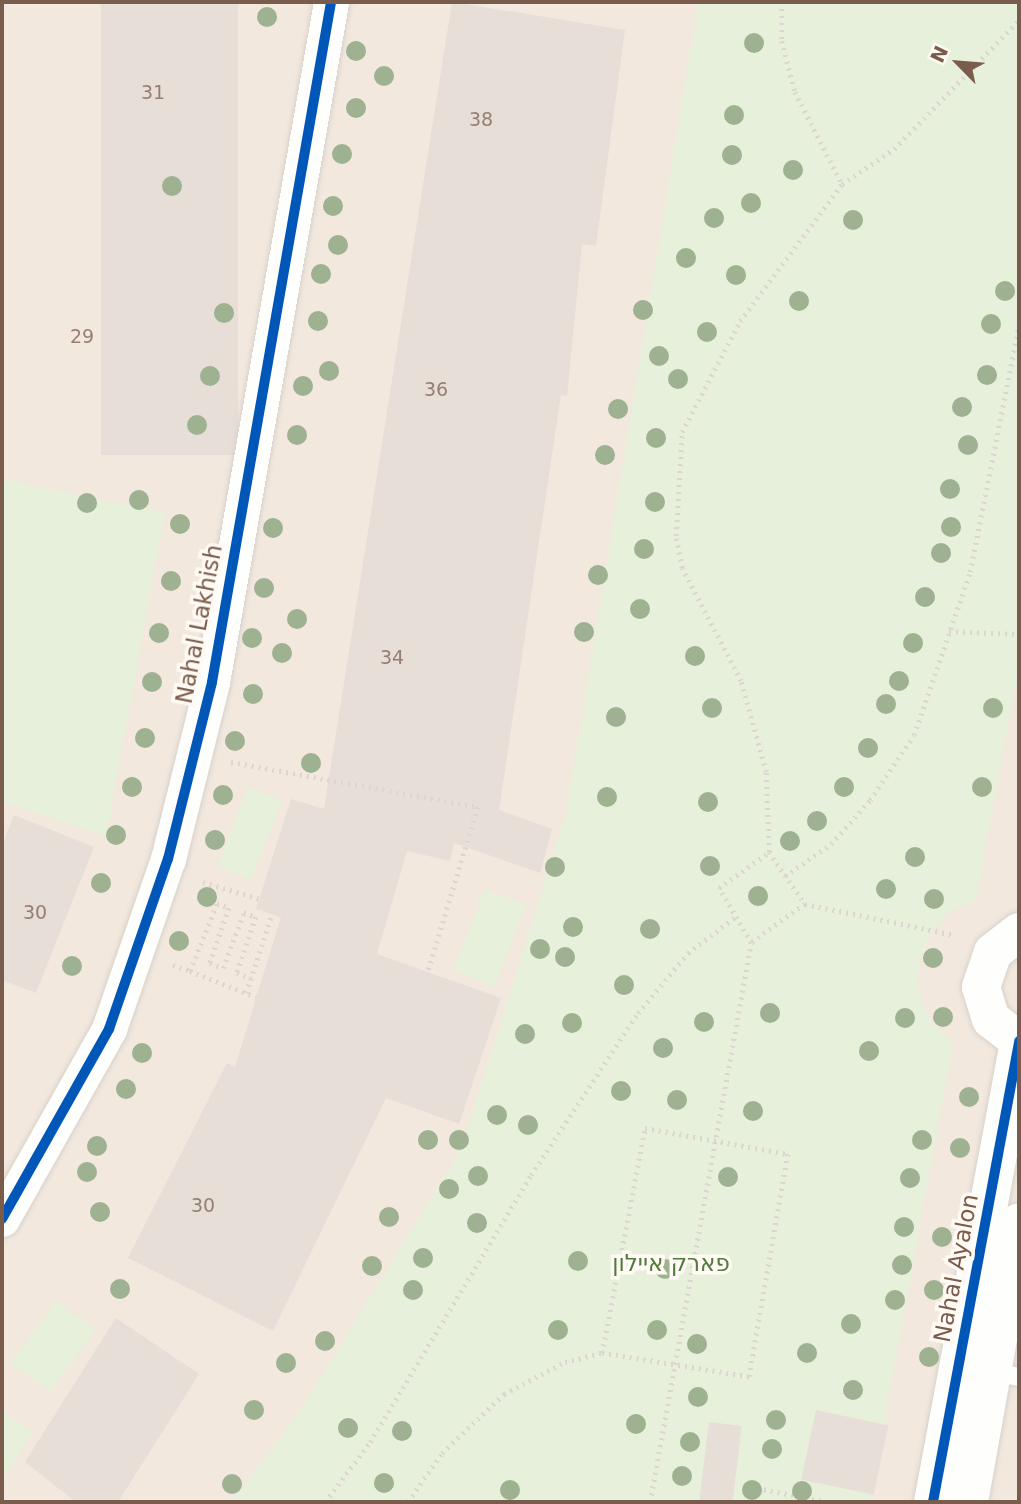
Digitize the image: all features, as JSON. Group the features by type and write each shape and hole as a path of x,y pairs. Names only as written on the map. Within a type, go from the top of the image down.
{"street":[{"name":"Nahal Lakhish","path":"2,1219 109,1030 164,870 212,682 331,2"},
{"path":"1019,932 993,952 981,987 991,1018 1019,1041"},
{"name":"Nahal Ayalon","path":"933,1502 1019,1041"},
{"path":"969,1502 1005,1375 1019,1222"}],"path":[{"path":"782,2 782,41 795,92 842,184"},
{"path":"984,972 958,936 805,904 769,852 766,772 741,681 682,568 677,536 677,462 682,432 734,332 770,276 842,184 894,149 1019,20"},
{"path":"785,876 831,844 870,800 914,735 970,572 1019,325"},
{"path":"949,631 1019,634"},
{"path":"194,755 478,807 428,972"},
{"path":"650,1502 718,1142 751,943 734,918 719,888 769,852"},
{"path":"164,870 260,899"},
{"path":"190,971 217,902 229,908 210,962 223,968 244,912 256,917 237,973 251,978"},
{"path":"751,943 805,904"},
{"path":"246,993 272,914"},
{"path":"325,1502 370,1442 531,1175 638,1013 688,953 734,918"},
{"path":"136,953 256,997"},
{"path":"408,1502 442,1453 503,1394 565,1362 602,1353 749,1377 788,1154 645,1128 602,1353"},
{"path":"755,1502 757,1488 827,1502"}],"shaded area":[{"path":"2,2 1019,2 1019,1502 2,1502"}],"green space":[{"name":"פארק איילון","path":"698,2 1019,2 1019,665 976,900 950,912 933,930 921,957 917,979 922,1004 931,1022 953,1043 870,1502 231,1502 295,1419 462,1148 566,813"},
{"path":"2,479 165,513 106,836 5,803 2,810"},
{"path":"248,787 282,800 251,879 218,866"},
{"path":"485,889 526,905 495,986 454,970"},
{"path":"56,1301 96,1330 50,1392 11,1363"},
{"path":"2,1411 33,1432 2,1480"}],"building":[{"path":"101,2 238,2 238,455 101,455"},
{"path":"452,2 625,30 596,246 582,244 567,396 561,395 499,810 552,829 540,873 454,843 450,861 407,851 377,954 501,998 459,1124 386,1098 273,1331 128,1258 227,1063 235,1067 281,917 256,909 291,799 324,809"},
{"path":"14,815 94,847 36,993 2,980 2,846"},
{"path":"116,1318 199,1374 118,1502 76,1502 25,1462"},
{"path":"816,1410 888,1425 874,1495 801,1479"},
{"path":"709,1422 742,1426 732,1502 699,1502"}],"cycle path":[{"path":"2,1219 109,1029 168,859 212,682 331,2"},
{"path":"933,1502 1019,1041"}]}
